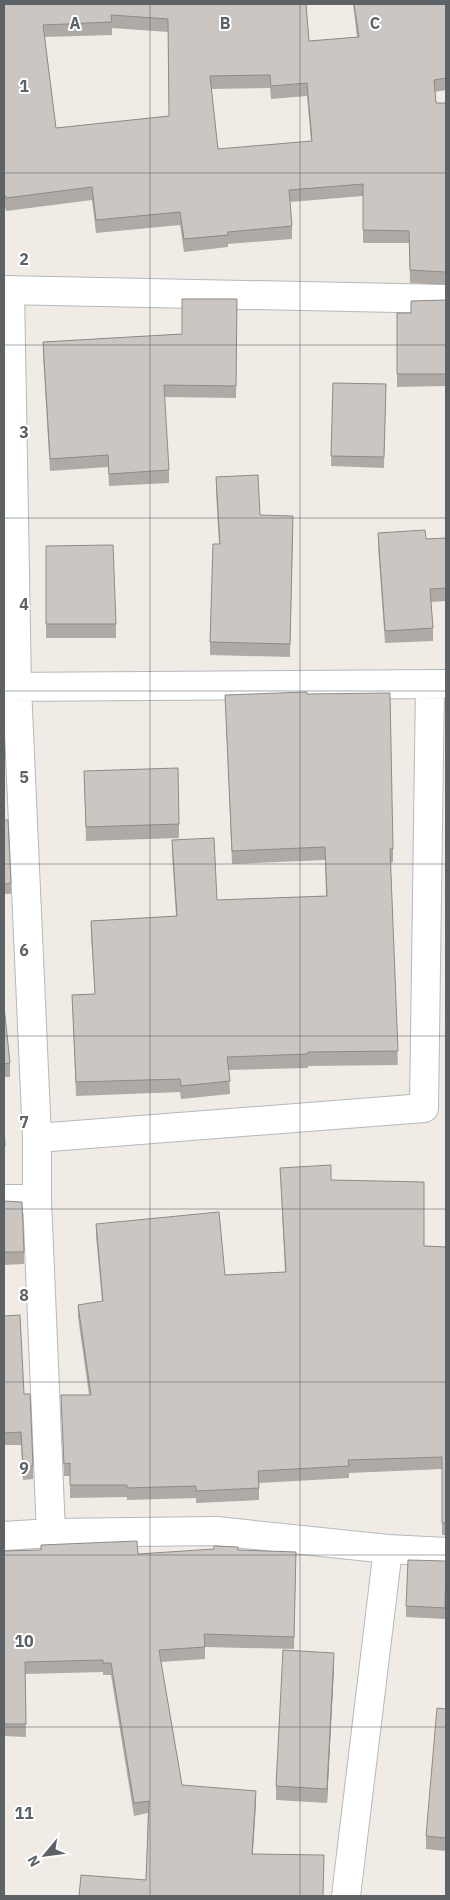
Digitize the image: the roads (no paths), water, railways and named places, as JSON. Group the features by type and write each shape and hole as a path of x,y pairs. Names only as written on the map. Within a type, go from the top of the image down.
{"street":[{"path":"51,1533 37,1199 37,1138 10,687 7,290 446,299"},
{"path":"10,687 438,684 424,1108 37,1138"},
{"path":"4,1199 37,1199"},
{"path":"4,1536 51,1533 216,1531 388,1549 446,1552"},
{"path":"346,1896 388,1549"}]}
